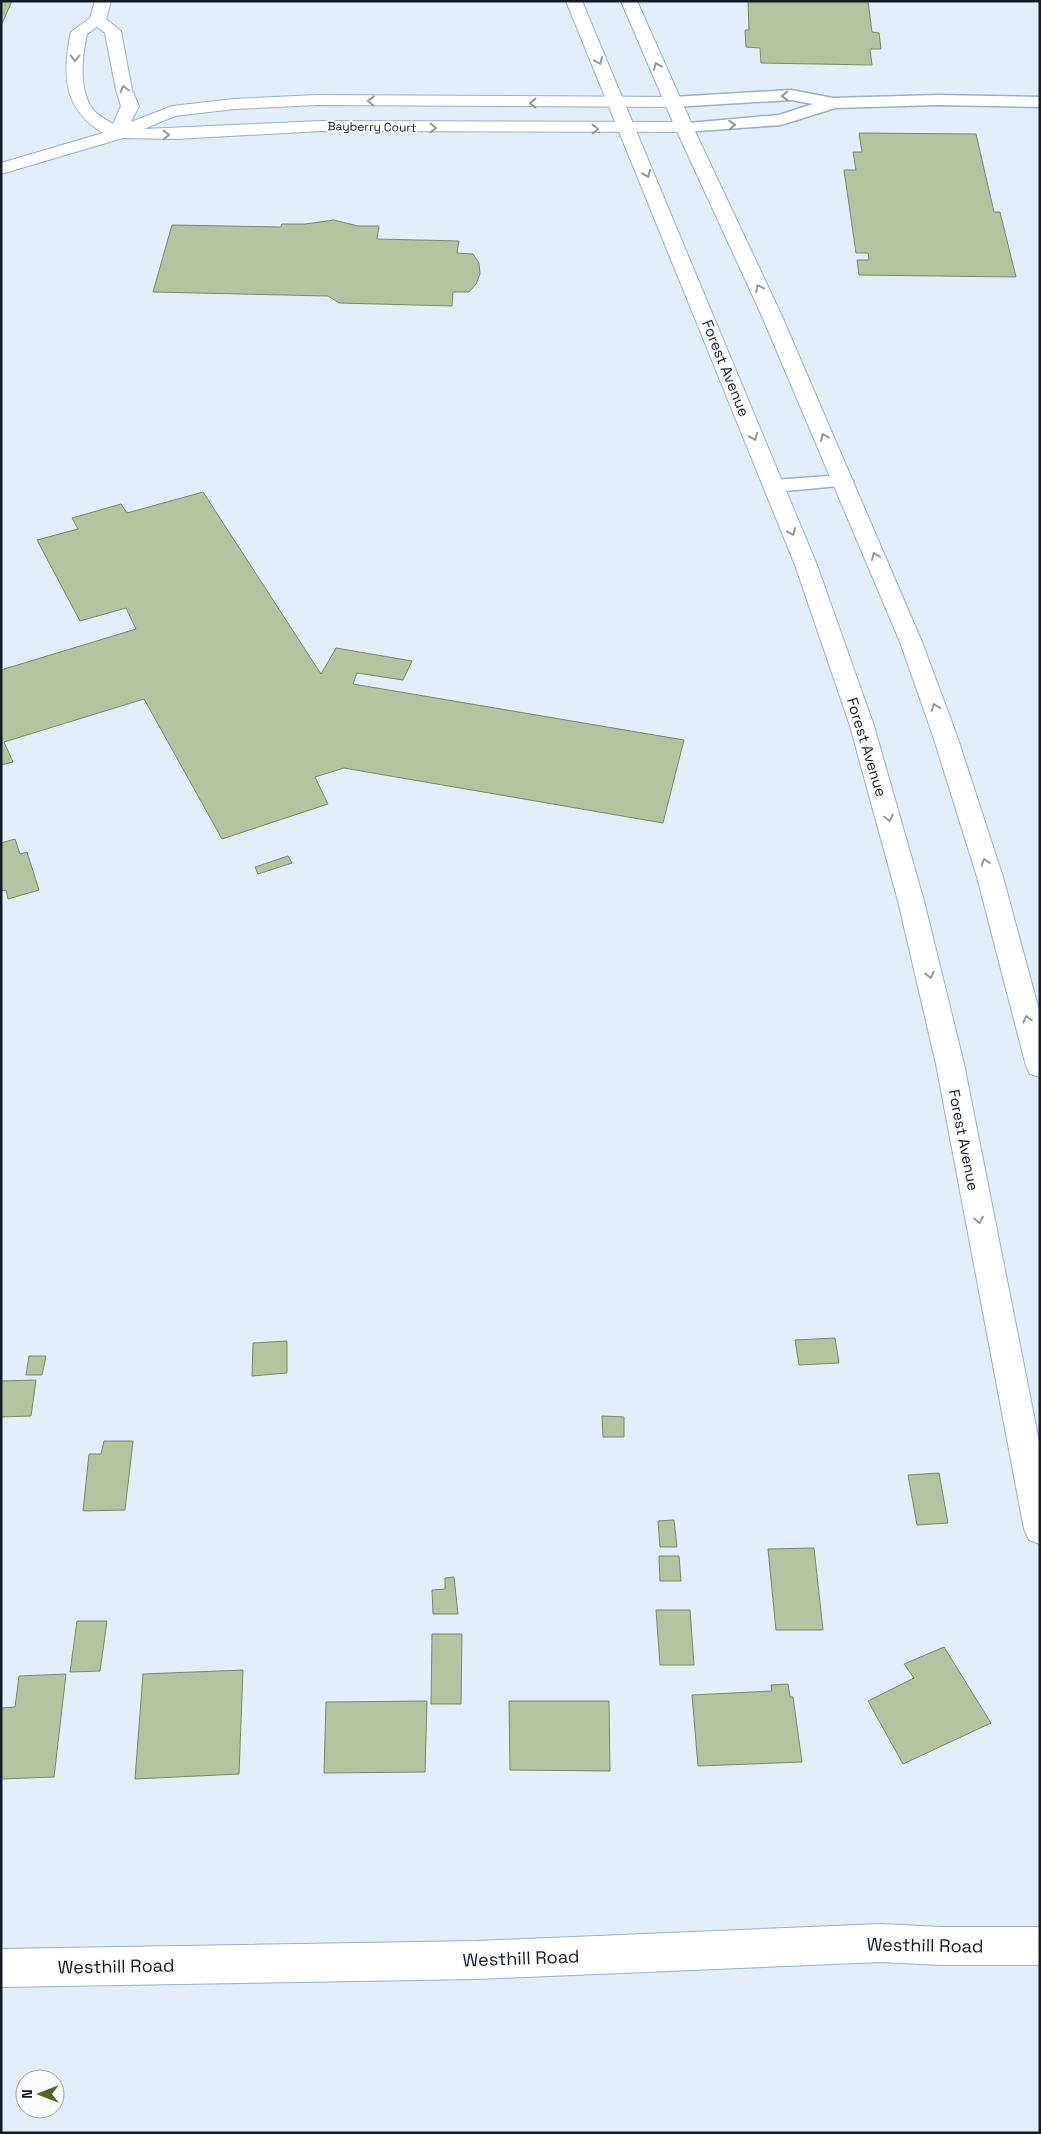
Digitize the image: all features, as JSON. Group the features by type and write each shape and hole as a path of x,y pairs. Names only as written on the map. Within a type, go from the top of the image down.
{"main road":[{"path":"97,20 113,31 124,90 130,106 117,134 86,112 76,83 74,61 79,32 97,20 103,1"},
{"name":"Forest Avenue","path":"574,1 806,566 856,707 911,901 950,1064 1040,1530"},
{"path":"629,1 684,127 771,314 911,642 945,736 990,877 1040,1066"},
{"name":"Bayberry Court","path":"1,169 34,157 117,134 172,111 234,104 317,100 617,104 673,102"},
{"name":"Bayberry Court","path":"117,134 178,135 244,129 322,126 628,129 684,127"},
{"name":"Westhill Road","path":"1,1968 477,1960 881,1942 941,1946 1040,1946"}],"lane":[{"path":"673,102 791,95 833,103 938,100 1040,102"},
{"path":"684,127 781,120 833,103"},
{"path":"774,486 843,482"}],"building":[{"path":"1,1 12,1 1,26"},
{"path":"748,1 868,1 872,32 879,33 881,49 870,49 872,65 761,63 760,48 746,47 745,30 749,30"},
{"path":"859,133 976,134 994,212 1000,212 1016,277 859,275 857,260 869,260 868,253 856,253 844,170 856,170 853,152 862,152"},
{"path":"334,220 358,226 379,226 377,239 459,241 457,253 473,254 479,263 480,274 476,284 469,292 453,292 452,306 339,303 328,296 153,292 172,225 281,227 282,224 305,224"},
{"path":"203,492 321,674 336,648 412,661 403,680 357,673 353,684 684,740 663,823 344,768 315,777 328,804 222,839 144,699 4,742 13,762 1,765 1,670 136,629 126,608 80,621 37,540 78,529 72,518 121,504 127,513"},
{"path":"15,839 20,854 27,852 39,890 8,899 6,890 1,891 1,843"},
{"path":"288,856 292,863 258,874 255,867"},
{"path":"835,1338 839,1363 799,1365 795,1340"},
{"path":"287,1341 287,1373 252,1376 253,1343"},
{"path":"29,1356 46,1356 42,1375 26,1375"},
{"path":"36,1380 31,1416 1,1417 1,1381"},
{"path":"602,1416 624,1417 624,1437 603,1437"},
{"path":"104,1441 133,1441 125,1510 83,1511 89,1454 101,1454"},
{"path":"939,1473 948,1523 917,1525 908,1475"},
{"path":"674,1520 677,1547 660,1547 658,1521"},
{"path":"814,1548 823,1630 776,1630 768,1549"},
{"path":"659,1556 679,1556 681,1581 660,1581"},
{"path":"454,1577 458,1614 433,1614 432,1590 445,1589 445,1578"},
{"path":"656,1610 690,1610 694,1665 660,1665"},
{"path":"77,1621 107,1621 100,1671 70,1672"},
{"path":"432,1634 462,1634 461,1704 431,1704"},
{"path":"944,1647 991,1723 903,1764 868,1701 914,1678 904,1664"},
{"path":"243,1670 239,1774 135,1779 143,1674"},
{"path":"66,1674 54,1777 1,1779 1,1708 15,1707 19,1676"},
{"path":"788,1684 790,1697 793,1697 802,1762 698,1766 692,1695 772,1691 771,1685"},
{"path":"427,1701 425,1772 324,1773 326,1702"},
{"path":"509,1701 609,1701 610,1771 510,1770"}]}
